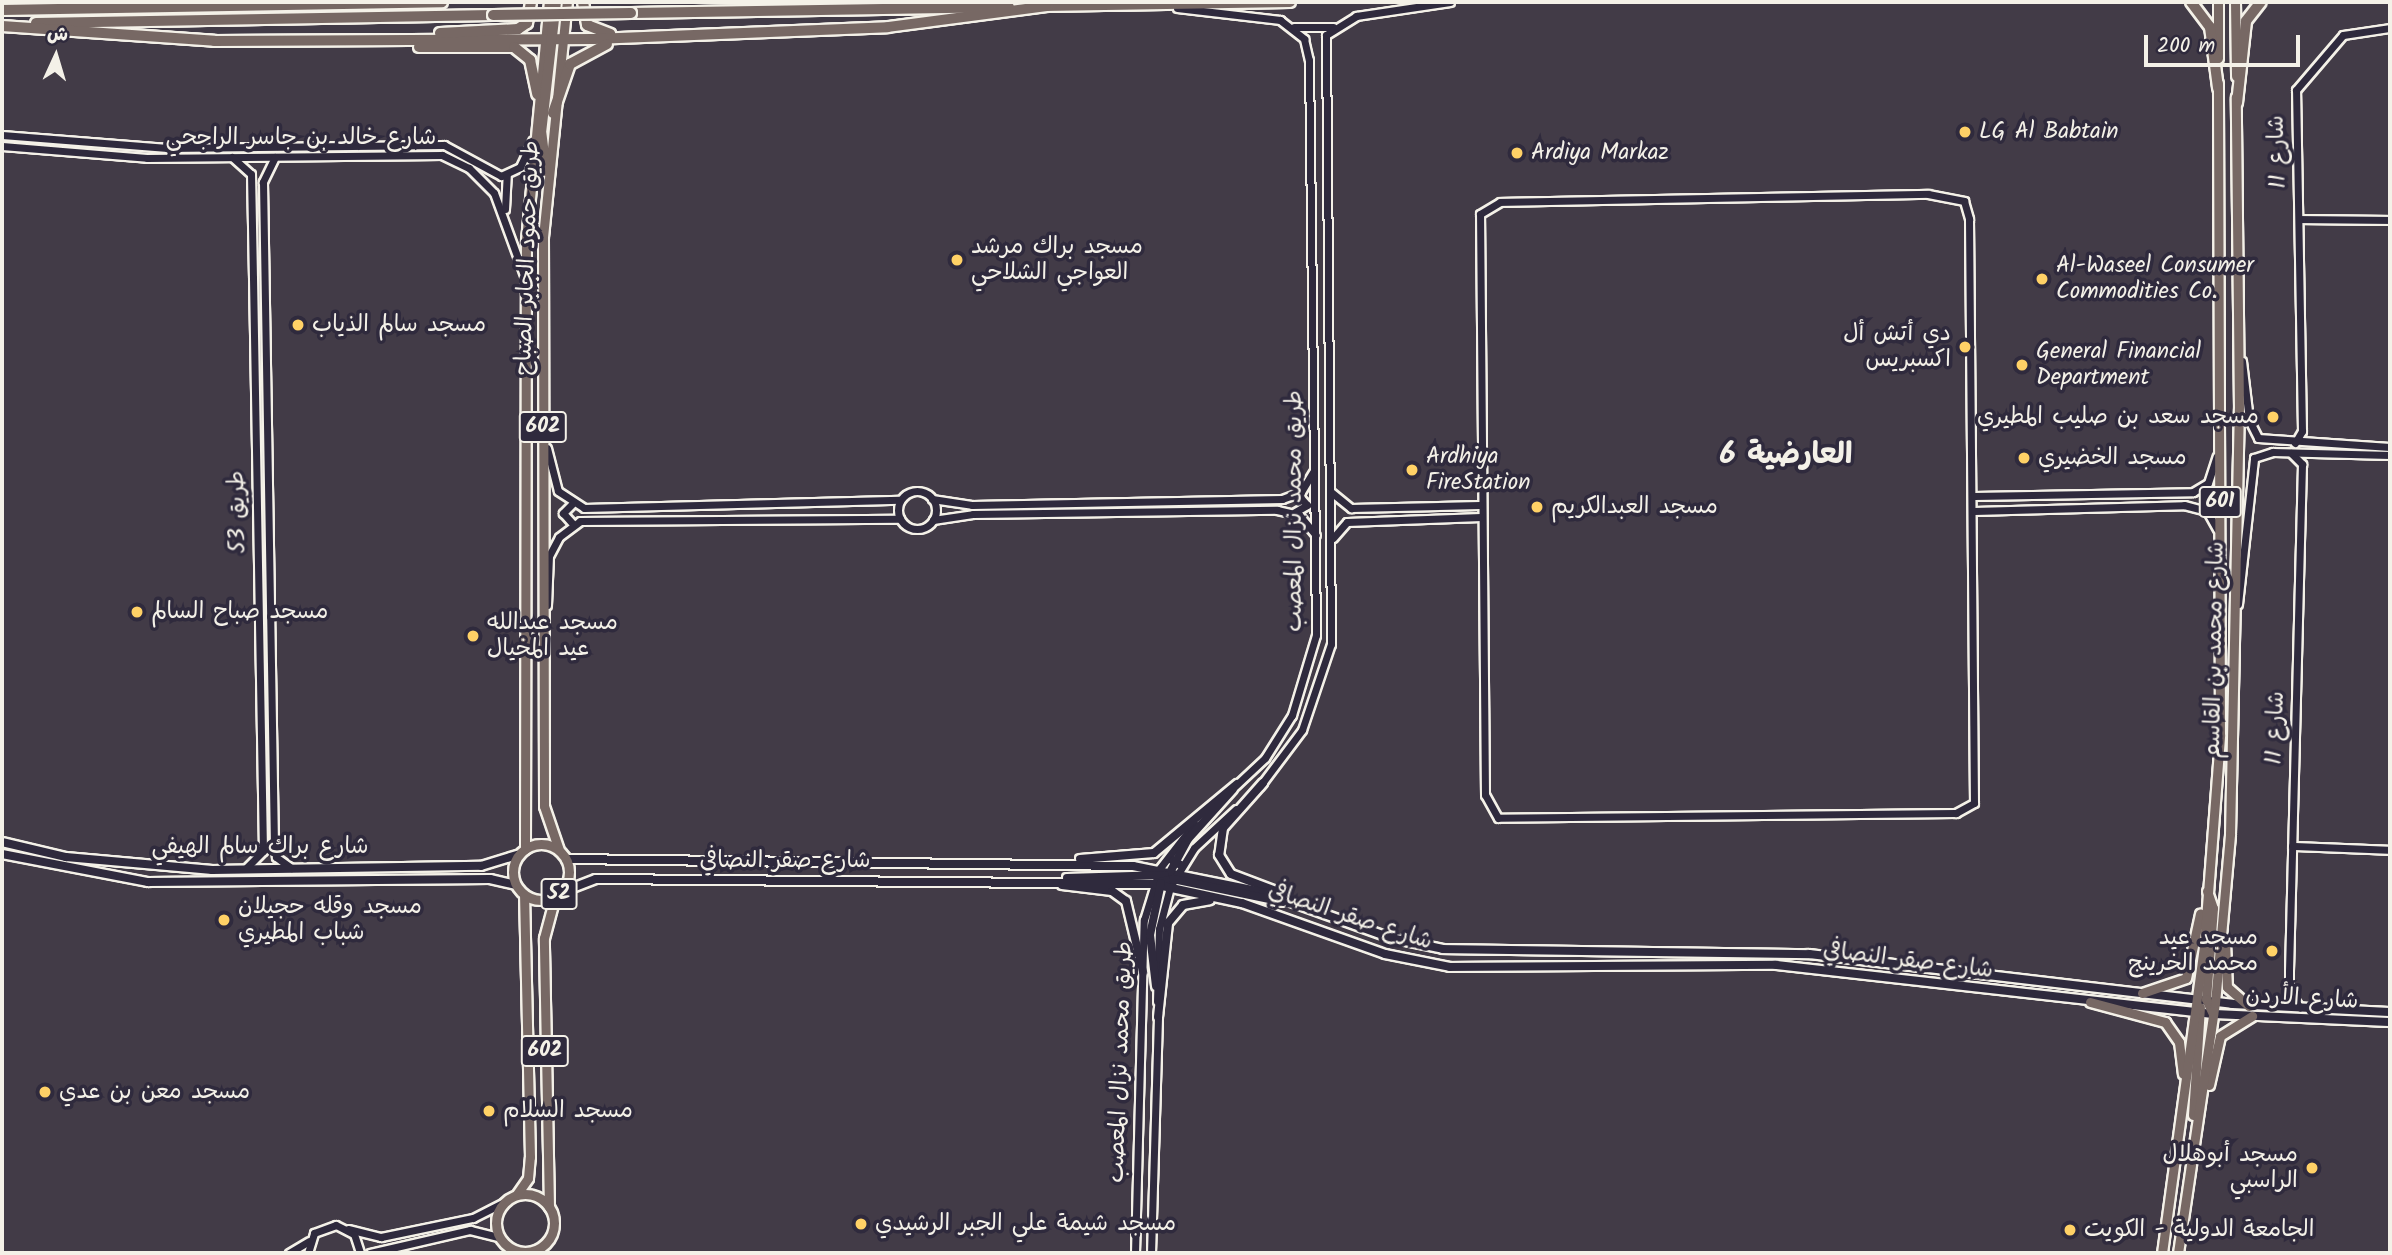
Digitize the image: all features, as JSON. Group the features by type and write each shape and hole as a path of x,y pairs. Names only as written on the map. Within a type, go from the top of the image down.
{"highway":[{"path":"2,9 47,2"},
{"path":"2,9 442,2"},
{"path":"379,41 518,29 527,23 531,2"},
{"path":"546,171 540,145 558,2"},
{"path":"583,2 587,25 628,38"},
{"path":"2,25 1290,2"},
{"path":"2191,2 2210,27 2218,88"},
{"path":"2236,103 2246,22 2261,2"},
{"path":"2,25 146,39 379,41 640,38 888,27 1048,6"},
{"path":"553,113 579,54 640,38"},
{"path":"379,41 514,47 530,60 537,94"}],"main road":[{"name":"طريق حمود الجابر الصباح","path":"549,2 553,37 553,113 546,171 543,430 544,806 559,850"},
{"name":"طريق حمود الجابر الصباح","path":"522,852 527,531 526,280 532,142 537,94 553,37 567,2"},
{"name":"شارع محمد بن القاسم","path":"2206,889 2220,735 2221,667 2218,2"},
{"name":"شارع محمد بن القاسم","path":"2206,1002 2224,899 2230,834 2237,608 2239,339 2235,2"},
{"path":"527,531 536,526 545,533"},
{"path":"2220,735 2230,735 2230,834"},
{"path":"1263,783 1223,828 1222,862 1238,878 1325,914"},
{"path":"1042,863 1154,853 1237,784"},
{"path":"1156,986 1150,935 1167,876 1237,784"},
{"name":"شارع براك سالم الهيفي","path":"2,842 164,868 481,866 522,852"},
{"name":"52","path":"542,844 559,850 566,859 569,876 558,894 523,895 515,885 522,852 542,844"},
{"name":"شارع براك سالم الهيفي","path":"2,854 148,882 490,879 515,885"},
{"name":"شارع صقر النصافي","path":"566,859 1042,863 1167,876 1296,903 1391,938 1443,949 1773,951 2206,1002"},
{"path":"147,867 148,882"},
{"path":"427,880 429,867"},
{"path":"162,882 164,868"},
{"name":"شارع صقر النصافي","path":"558,894 596,880 1054,881 1099,873 1167,876 1406,960 1450,967 1776,965 2213,1014"},
{"path":"1004,879 1118,894 1133,912 1143,972"},
{"path":"2142,993 2175,986 2190,973 2206,889"},
{"path":"2162,1253 2199,1012 2206,1002 2213,908 2206,889"},
{"name":"602","path":"499,1237 510,1250 539,1250 553,1229 550,1207 544,928 558,894"},
{"name":"602","path":"517,1195 528,1178 530,1157 523,895"},
{"path":"2224,899 2225,981 2232,996 2249,1006"},
{"path":"1158,1017 1166,932 1178,908 1213,900 1298,921"},
{"path":"2091,1002 2153,1015 2174,1031 2183,1062 2180,1130"},
{"path":"2178,1253 2213,1014 2206,1002"},
{"name":"شارع الأردن","path":"2206,1002 2390,1012"},
{"path":"2325,1020 2326,1010"},
{"path":"2344,1021 2345,1011"},
{"path":"2195,1134 2199,1012"},
{"name":"شارع الأردن","path":"2213,1014 2390,1022"},
{"path":"2200,1106 2220,1036 2252,1016"},
{"path":"499,1237 495,1219 503,1203 517,1195 535,1195 550,1207"}],"street":[{"path":"1152,4 1287,23 1311,32 1335,26 1356,16 1450,2"},
{"name":"طريق محمد نزال المعصب","path":"1135,1253 1143,972 1167,876 1191,827 1276,744 1306,682 1317,621 1306,47 1287,23"},
{"name":"طريق محمد نزال المعصب","path":"1167,876 1263,783 1303,730 1324,679 1332,634 1323,48 1335,26"},
{"name":"شارع 11","path":"2302,431 2298,82 2349,31 2390,28"},
{"path":"1308,98 1319,99 1324,156"},
{"name":"شارع خالد بن جاسر الراجحي","path":"2,135 111,146 453,146 487,173 507,175"},
{"path":"505,212 507,175 520,167 532,142"},
{"path":"397,155 404,149 399,144"},
{"name":"شارع خالد بن جاسر الراجحي","path":"2,146 111,158 397,155 454,159 505,212 526,280"},
{"path":"111,146 106,151 111,158"},
{"path":"232,157 249,168 251,182 263,182"},
{"name":"طريق 53","path":"274,844 263,182 275,157"},
{"name":"طريق 53","path":"251,182 263,843"},
{"path":"1928,194 1956,196 1968,208 1977,794 1968,808 1518,820 1498,818 1485,795 1480,505 1478,223 1488,206 1928,194"},
{"path":"2299,219 2390,220"},
{"path":"2239,339 2253,433 2286,443 2390,447"},
{"path":"255,377 261,382 268,377"},
{"path":"255,395 261,389 268,394"},
{"path":"543,430 554,481 572,504"},
{"path":"2295,443 2302,431 2316,444 2317,454"},
{"path":"2286,443 2288,453 2302,464 2317,454"},
{"path":"1974,496 2182,493 2208,484 2219,445"},
{"path":"2237,608 2247,556 2249,467 2259,455 2390,455"},
{"name":"شارع 11","path":"2289,992 2302,464"},
{"path":"1298,495 1315,465"},
{"path":"1330,490 1345,507 1480,505"},
{"path":"916,491 932,499 972,505 1298,495 1307,505 1295,512 973,514 933,520 919,529 900,519 573,524 563,513 572,504 900,500 916,491"},
{"path":"2182,493 2189,499 2184,505"},
{"path":"932,499 933,520"},
{"path":"900,500 900,519"},
{"path":"1974,511 2184,505 2207,511 2217,530 2221,667"},
{"path":"1385,508 1385,519"},
{"path":"1295,512 1315,535"},
{"path":"1331,543 1343,523 1385,519 1481,517"},
{"path":"544,626 549,556 573,524"},
{"path":"260,669 271,669"},
{"path":"261,685 271,685"},
{"path":"246,869 261,858 263,843 274,844 276,857 292,868"},
{"path":"2292,846 2390,850"},
{"name":"طريق محمد نزال المعصب","path":"1151,1253 1158,1017 1156,986"},
{"path":"2279,1007 2289,992 2300,1008"},
{"path":"289,1253 328,1226 381,1237 473,1218 503,1203"},
{"path":"348,1229 360,1253"},
{"path":"370,1253 470,1230 499,1237"},
{"path":"308,1253 310,1241"}],"place":[{"name":"LG Al Babtain","path":"1965,132"},
{"name":"Ardiya Markaz","path":"1517,153"},
{"name":"مسجد براك مرشد العواجي الشلاحي","path":"957,260"},
{"name":"Al-Waseel Consumer Commodities Co.","path":"2042,279"},
{"name":"مسجد سالم الذياب","path":"298,325"},
{"name":"دي أتش أل اكسبريس","path":"1965,347"},
{"name":"General Financial Department","path":"2022,365"},
{"name":"مسجد سعد بن صليب المطيري","path":"2273,417"},
{"name":"مسجد الخضيري","path":"2024,458"},
{"name":"Ardhiya FireStation","path":"1412,470"},
{"name":"مسجد العبدالكريم","path":"1537,507"},
{"name":"مسجد صباح السالم","path":"137,612"},
{"name":"مسجد عبدالله عيد المخيال","path":"473,636"},
{"name":"مسجد وقله حجيلان شباب المطيري","path":"224,920"},
{"name":"مسجد عيد محمد الخرينج","path":"2272,951"},
{"name":"مسجد معن بن عدي","path":"45,1092"},
{"name":"مسجد السلام","path":"489,1111"},
{"name":"مسجد أبوهلال الراسبي","path":"2312,1168"},
{"name":"مسجد شيمة علي الجبر الرشيدي","path":"861,1224"},
{"name":"الجامعة الدولية - الكويت","path":"2070,1230"}],"district":[{"name":"العارضية 6","path":"1786,455"}]}
